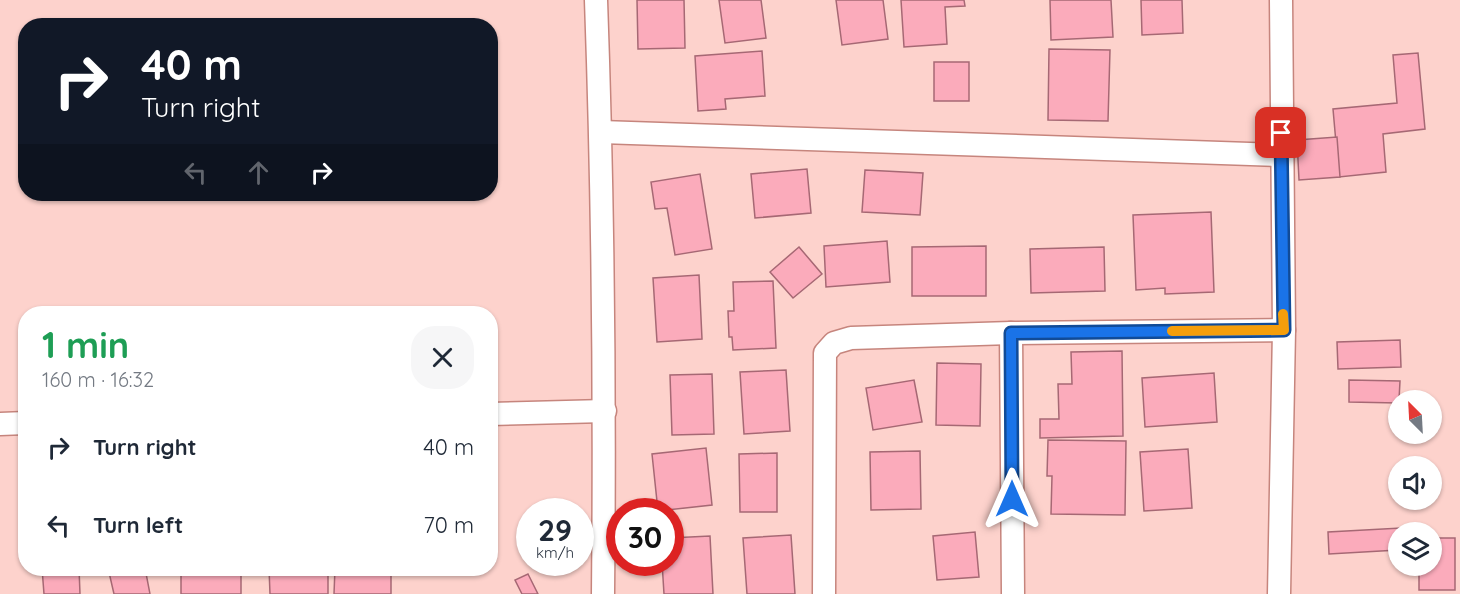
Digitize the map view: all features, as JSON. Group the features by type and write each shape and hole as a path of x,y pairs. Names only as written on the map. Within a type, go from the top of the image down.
{"street":[{"path":"596,0 601,132 605,411 603,594"},
{"path":"1279,594 1284,330 1281,0"},
{"path":"601,132 1281,155"},
{"path":"824,594 825,353 834,343 852,338 1011,333 1284,330"},
{"path":"1011,333 1013,594"},
{"path":"498,414 605,411"},
{"path":"0,424 18,423"}],"building":[{"path":"637,0 684,0 685,48 638,49"},
{"path":"719,0 761,0 766,38 725,43"},
{"path":"836,0 883,0 888,39 842,45"},
{"path":"901,0 964,0 965,6 945,7 947,44 904,47"},
{"path":"1050,0 1111,0 1113,37 1051,40"},
{"path":"1141,0 1182,0 1183,33 1142,35"},
{"path":"1049,49 1110,50 1108,121 1048,120"},
{"path":"762,51 765,96 725,99 726,109 698,111 695,56"},
{"path":"1418,53 1425,129 1383,134 1386,172 1339,177 1333,109 1397,103 1393,55"},
{"path":"934,62 969,62 969,101 934,101"},
{"path":"1337,137 1340,177 1299,180 1297,140"},
{"path":"807,169 811,213 755,218 751,174"},
{"path":"865,170 923,173 920,215 862,212"},
{"path":"700,174 712,249 675,255 667,208 655,209 651,182"},
{"path":"1211,212 1214,292 1165,294 1165,288 1136,290 1133,215"},
{"path":"887,241 890,282 826,287 824,246"},
{"path":"986,246 986,296 912,296 912,247"},
{"path":"799,247 822,274 793,298 770,272"},
{"path":"1104,247 1105,291 1031,293 1030,249"},
{"path":"699,275 702,339 657,342 653,278"},
{"path":"773,281 776,348 733,350 732,337 729,337 728,311 734,311 733,282"},
{"path":"1400,340 1401,367 1338,369 1337,342"},
{"path":"1122,351 1123,436 1040,438 1040,419 1059,419 1058,384 1072,384 1071,352"},
{"path":"937,363 981,364 980,426 936,425"},
{"path":"786,370 790,431 744,434 740,372"},
{"path":"1214,373 1217,422 1145,427 1142,378"},
{"path":"712,374 714,434 672,435 670,375"},
{"path":"914,380 922,422 873,430 866,388"},
{"path":"1349,380 1400,381 1400,390 1388,390 1388,403 1349,402"},
{"path":"1048,440 1126,441 1125,515 1051,514 1052,476 1047,476"},
{"path":"706,448 712,505 684,508 684,498 657,498 652,454"},
{"path":"1188,449 1192,508 1144,511 1140,452"},
{"path":"920,451 921,509 871,510 870,452"},
{"path":"777,453 777,512 740,512 739,454"},
{"path":"1388,529 1388,551 1329,554 1328,532"},
{"path":"975,532 979,577 937,580 933,536"},
{"path":"791,535 795,594 747,594 743,538"},
{"path":"710,536 713,594 664,594 663,576 684,576 684,537"},
{"path":"1442,538 1455,538 1455,590 1419,590 1419,576 1442,576"},
{"path":"43,576 79,576 80,594 44,594"},
{"path":"110,576 147,576 150,594 114,594"},
{"path":"181,576 241,576 241,594 181,594"},
{"path":"269,576 328,576 328,594 270,594"},
{"path":"335,576 391,576 391,594 334,594"},
{"path":"529,576 538,594 522,594 515,580"}],"slow traffic":[{"path":"1172,331 1284,330 1283,314"}],"route":[{"path":"1012,499 1011,333 1284,330 1281,133"}]}
